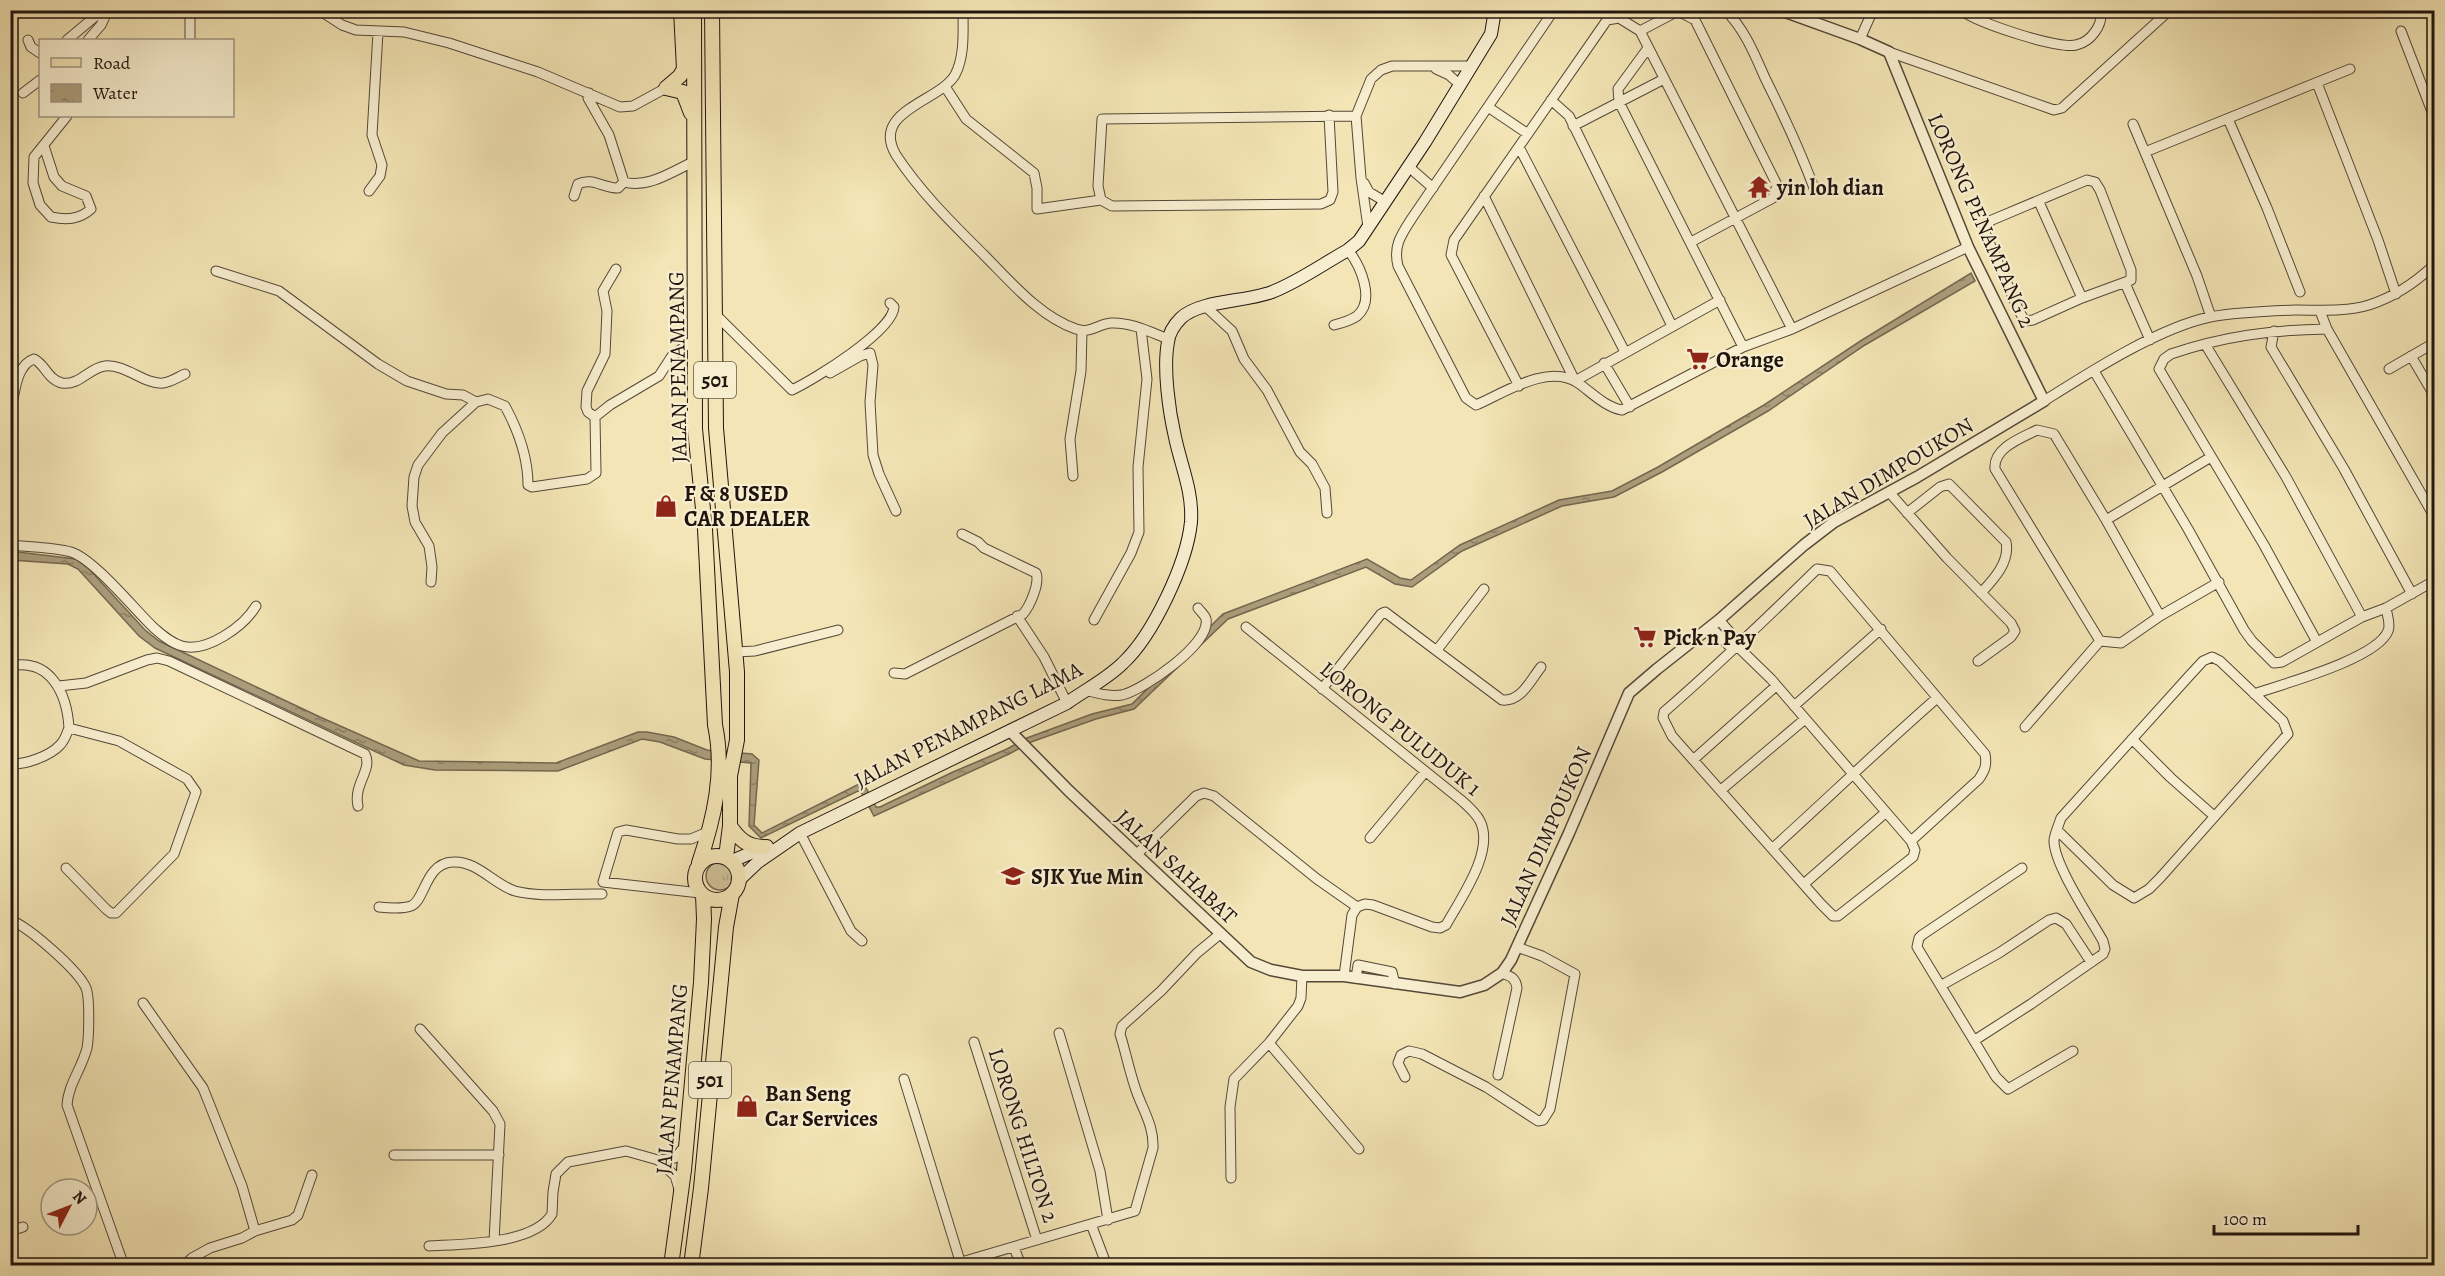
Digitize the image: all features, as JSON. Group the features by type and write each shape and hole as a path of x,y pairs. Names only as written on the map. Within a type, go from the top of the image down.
{"main road":[{"path":"666,88 680,76 684,69 681,10"},
{"name":"JALAN PENAMPANG","path":"694,10 695,429 705,529 715,725 724,773 730,826 729,859"},
{"name":"JALAN PENAMPANG","path":"699,863 710,831 724,773 735,749 736,652 716,428 712,10"},
{"path":"1168,339 1180,319 1205,306 1250,298 1273,291 1348,250 1359,241 1409,167 1491,34 1495,10"},
{"path":"666,88 683,92 695,124"},
{"name":"JALAN PENAMPANG LAMA","path":"729,859 795,835 1067,703 1122,664 1133,652 1176,579 1184,559 1191,506 1187,477 1175,437 1168,380 1168,339"},
{"path":"730,826 744,842 756,847 764,847"},
{"name":"JALAN PENAMPANG LAMA","path":"739,879 758,862 788,843 795,835"},
{"path":"711,855 729,859 738,870 739,879 732,894 717,900 701,894 694,878 699,863 711,855"},
{"name":"JALAN PENAMPANG","path":"671,1266 681,1194 701,982 704,919 701,894"},
{"name":"JALAN PENAMPANG","path":"691,1266 701,1188 726,927 732,894"}],"street":[{"path":"68,39 103,10"},
{"path":"89,39 101,25 108,10"},
{"path":"190,10 190,39"},
{"path":"319,10 342,26 356,30 404,32 448,43 538,72 627,108 666,88"},
{"path":"963,10 962,55 956,74 946,88 927,97 896,121 890,133 892,149 904,168 950,222 1045,311 1082,331 1112,323 1141,329 1168,339"},
{"path":"1554,10 1396,246 1395,255 1398,266 1466,398 1476,405 1519,386 1557,376 1575,381 1615,409 1622,410 1743,347 1792,329 1968,247"},
{"path":"1725,10 1733,17 1750,46 1799,149 1814,188"},
{"path":"1780,10 1798,14 1889,52 2054,110 2062,108 2170,10"},
{"path":"1860,39 1873,10"},
{"path":"1961,10 1989,26 2053,43 2074,46 2089,38 2097,28 2102,19 2101,10"},
{"path":"1640,31 1678,11 1695,20 1777,185 1773,198 1691,242"},
{"path":"1519,386 1451,255 1454,240 1607,20 1619,18 1640,31 1792,329"},
{"path":"2401,31 2434,117"},
{"path":"369,192 380,176 382,165 372,135 378,32"},
{"path":"28,40 31,47 39,53"},
{"path":"1648,48 1618,89 1619,102 1743,347"},
{"name":"LORONG PENAMPANG 2","path":"1889,52 1968,247 2044,401"},
{"path":"1368,227 1356,116 1371,79 1381,70 1392,66 1434,68 1471,66"},
{"path":"1434,68 1449,75 1459,84"},
{"path":"2145,152 2350,69"},
{"path":"1574,126 1664,79"},
{"path":"23,93 39,81"},
{"path":"2317,83 2378,240 2396,294"},
{"path":"946,88 966,119 1034,173 1037,208 1101,200 1112,206 1321,204 1330,200 1333,192 1329,115"},
{"path":"589,93 588,98 609,135 624,182"},
{"path":"1551,100 1564,110 1574,126 1672,326"},
{"path":"1488,106 1528,134"},
{"path":"1101,200 1098,186 1102,119 1356,116"},
{"path":"44,146 54,177 62,186 86,196 91,209 85,215 75,219 51,217 40,205 33,183 34,158 66,117"},
{"path":"2228,119 2300,292"},
{"path":"2133,124 2197,276 2211,317"},
{"path":"1519,147 1624,352"},
{"path":"624,182 634,185 656,180 695,161"},
{"path":"1409,167 1433,188"},
{"path":"1361,178 1369,192 1384,201"},
{"path":"574,196 578,184 587,180 612,188 618,188 624,182"},
{"path":"2087,180 2095,182 2132,275 2131,280 2125,283 2082,297 2033,320 2025,321 1984,226 1992,220 2087,180"},
{"path":"1484,196 1575,381"},
{"path":"2039,202 2082,297"},
{"path":"1334,325 1356,317 1364,305 1363,278 1356,260 1348,250"},
{"name":"JALAN DIMPOUKON","path":"1502,973 1517,947 1629,693 1656,669 1715,624 1819,533 2150,340 2211,317 2368,306 2396,294 2421,278 2434,265"},
{"path":"595,417 588,412 586,407 587,391 605,354 607,311 603,291 616,269"},
{"path":"216,271 279,291 378,363 407,381 447,394 463,394 476,402"},
{"path":"2125,283 2150,340"},
{"path":"1575,381 1720,300"},
{"path":"714,313 792,390 879,332 894,313 894,307 890,303"},
{"path":"1205,306 1232,331 1239,350 1267,390 1300,452 1312,464 1325,488 1327,513"},
{"path":"2320,311 2327,329 2434,516"},
{"path":"1094,620 1131,553 1139,532 1138,467 1147,379 1141,329"},
{"path":"2317,642 2264,545 2159,369 2163,359 2171,354 2236,335 2327,329"},
{"path":"1073,476 1070,439 1081,371 1082,331"},
{"path":"2274,331 2271,347 2344,469 2412,594"},
{"path":"595,417 610,405 658,376 672,356 695,339"},
{"path":"2389,369 2434,343"},
{"path":"2205,344 2286,477 2362,617"},
{"path":"801,386 812,384 860,356 870,353 873,365 870,402 873,455 879,474 897,511"},
{"path":"2411,356 2434,395"},
{"path":"10,413 24,363 34,359 50,376 62,383 79,380 105,366 117,366 158,383 166,383 185,374"},
{"path":"1604,363 1630,407"},
{"path":"2094,371 2163,485 2252,641 2274,663 2282,662 2362,617 2386,608 2412,594 2434,580"},
{"path":"431,582 432,567 429,546 415,522 412,506 414,477 418,465 437,440 476,402 488,399 505,406 516,428 528,473 528,485 532,487 587,479 596,473 595,417"},
{"path":"2100,641 1995,469 1994,461 1998,455 2015,441 2037,430 2054,435 2106,520 2160,616"},
{"path":"2106,520 2211,458"},
{"path":"1907,513 1940,487 1949,484 2006,542 2006,557 1996,576 1981,593"},
{"path":"1889,492 2011,623 2015,632 1978,662"},
{"path":"894,673 905,674 1027,609 1038,576 962,534"},
{"path":"10,545 70,552 81,556 95,567 164,637 182,646 191,647 223,636 246,620 256,606"},
{"path":"1715,624 1728,645 1737,646 1794,706 1911,841 1915,850 1913,857 1838,916 1833,916 1828,911 1693,760 1672,736 1663,718 1664,712 1737,646 1817,569 1830,571 1985,754 1986,766 1979,779 1911,841"},
{"path":"2100,641 2121,643 2160,616 2219,582"},
{"path":"1437,650 1484,589"},
{"path":"1085,690 1111,696 1123,694 1146,685 1175,664 1191,649 1206,625 1206,618 1198,608"},
{"path":"2254,694 2337,667 2364,651 2379,641 2390,628 2386,608"},
{"path":"1322,689 1381,614 1388,614 1502,700 1519,696 1541,667"},
{"path":"1017,616 1044,657 1067,703"},
{"name":"LORONG PULUDUK 1","path":"1246,627 1461,800 1479,819 1485,838 1481,858 1446,925 1440,928 1432,927 1373,905 1365,904 1357,907"},
{"path":"1794,706 1881,629"},
{"path":"736,652 755,651 838,630"},
{"path":"2025,727 2100,641"},
{"path":"1975,1040 2100,957 2105,949 2103,941 2057,857 2054,840 2057,830 2061,818 2203,661 2212,657 2220,661 2283,722 2288,734 2150,889 2134,898 2113,885 2057,830"},
{"path":"59,686 86,683 147,660 157,658 169,661 365,754 368,764 356,795 358,806"},
{"path":"10,666 21,664 45,671 59,686 69,728 58,748 32,760 10,764"},
{"path":"1693,760 1776,686"},
{"path":"1773,848 1937,698"},
{"path":"1721,790 1805,719"},
{"path":"66,868 111,913 116,913 174,854 196,792 192,784 177,772 119,741 69,728"},
{"name":"JALAN SAHABAT","path":"1010,731 1136,855 1251,962 1261,967 1302,976 1350,977"},
{"path":"2132,739 2214,816"},
{"path":"1370,838 1425,772"},
{"path":"1136,855 1196,796 1204,793 1214,796 1317,879 1357,907 1352,915 1350,977 1447,992 1467,991 1484,985 1502,973 1511,976 1517,983 1517,988 1498,1076"},
{"path":"1805,884 1886,813"},
{"path":"701,894 603,882 618,832 626,830 691,839 710,831"},
{"path":"795,835 851,931 862,941"},
{"path":"379,907 411,906 419,899 426,881 435,870 452,861 484,872 513,890 575,895 602,894"},
{"path":"2022,868 1919,938 1917,947 1996,1077 2008,1089 2073,1051"},
{"path":"1942,985 2056,918 2066,924 2091,962"},
{"path":"10,920 59,957 80,978 87,989 87,1046 71,1087 67,1105 124,1266"},
{"path":"948,1266 1135,1211 1152,1148 1151,1128 1137,1093 1120,1034 1122,1026 1161,991 1197,952 1220,934"},
{"path":"1405,1077 1398,1063 1401,1055 1409,1051 1422,1054 1486,1087 1538,1121 1543,1120 1550,1109 1575,974 1542,956 1517,947"},
{"path":"1230,1178 1230,1107 1234,1079 1269,1044 1298,1006 1301,999 1302,976"},
{"path":"143,1003 203,1088 239,1178 255,1230"},
{"path":"420,1029 498,1117 500,1124 494,1241"},
{"path":"1059,1033 1100,1171 1107,1220"},
{"name":"LORONG HILTON 2","path":"974,1042 1037,1240"},
{"path":"1269,1044 1359,1149"},
{"path":"904,1079 960,1261"},
{"path":"429,1246 494,1241 539,1227 552,1214 556,1174 568,1162 626,1151 658,1160 675,1158 686,1143"},
{"path":"394,1155 499,1155"},
{"path":"658,1160 675,1176 681,1194"},
{"path":"184,1266 201,1252 242,1238 255,1230 292,1220 298,1215 312,1175"},
{"path":"1090,1224 1107,1266"},
{"path":"10,1231 23,1227"},
{"path":"1014,1247 1021,1266"}],"green space":[{"path":"720,862 730,866 734,876 730,886 720,890 710,886 706,876 710,866"}],"water":[{"path":"1971,273 1975,281 1865,345 1768,411 1614,497 1562,506 1462,551 1412,587 1395,584 1366,567 1228,619 1134,709 1096,719 1031,742 874,816 860,790 761,838 749,826 751,763 705,759 660,742 642,739 558,771 435,770 404,765 155,648 139,636 78,569 68,564 11,560 10,551 76,559 90,570 145,630 159,641 419,761 556,763 638,732 674,737 707,750 752,754 759,760 754,825 762,833 863,782 876,807 880,807 1027,738 1092,714 1132,704 1223,614 1367,559 1400,578 1411,580 1460,545 1559,500 1612,491 1764,405 1862,340"}],"place":[{"name":"yin loh dian","path":"1759,187"},
{"name":"Orange","path":"1698,359"},
{"name":"F & 8 USED CAR DEALER","path":"666,506"},
{"name":"Pick n Pay","path":"1645,637"},
{"name":"SJK Yue Min","path":"1013,876"},
{"name":"Ban Seng Car Services","path":"747,1106"}]}
